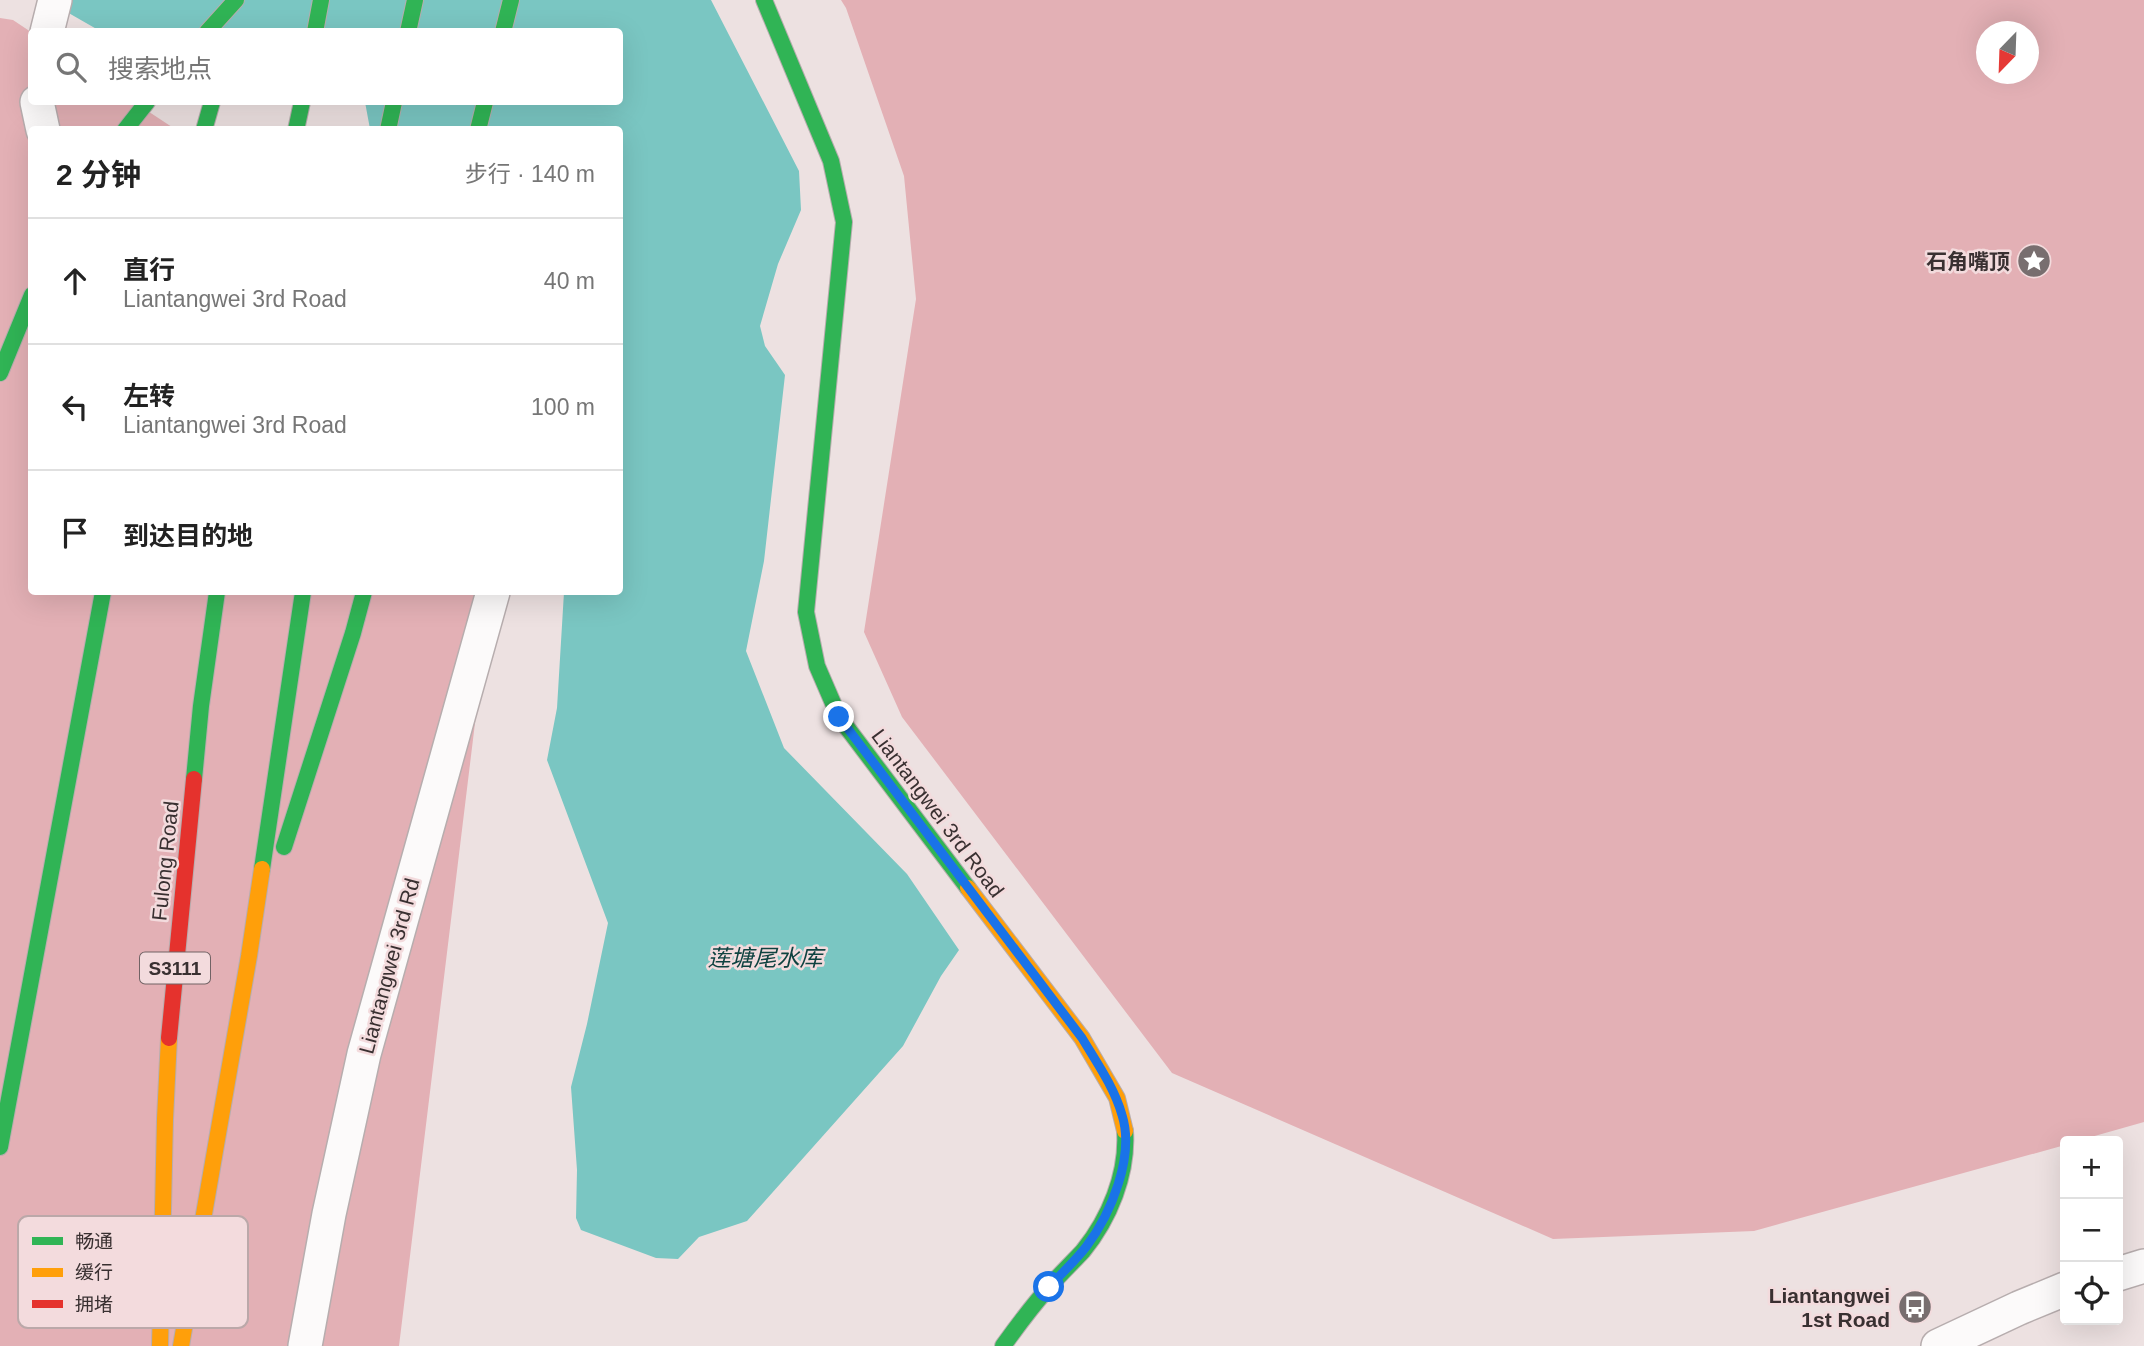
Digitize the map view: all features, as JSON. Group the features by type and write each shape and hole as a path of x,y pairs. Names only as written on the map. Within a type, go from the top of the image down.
{"main road":[{"path":"210,28 237,0"},
{"path":"231,28 237,0"},
{"path":"316,28 321,0"},
{"path":"409,28 415,0"},
{"path":"504,28 511,0"},
{"name":"Liantangwei 3rd Road","path":"764,0 831,161 844,222 806,612 810,647 818,673 839,717 1082,1038 1108,1081 1123,1117 1126,1147 1118,1184 1105,1217 1086,1247 1049,1287 1003,1346"},
{"path":"128,126 145,105"},
{"path":"205,126 211,105"},
{"path":"297,126 301,105"},
{"path":"389,126 393,105"},
{"path":"479,126 484,105"},
{"path":"0,373 28,305"},
{"path":"0,1147 102,595"},
{"name":"Fulong Road","path":"163,1216 171,1007 201,706 217,595"},
{"path":"204,1216 249,956 303,595"},
{"path":"249,956 363,595"},
{"name":"Fulong Road","path":"160,1328 160,1346"},
{"path":"181,1346 184,1328"}],"street":[{"path":"48,28 55,0"},
{"path":"38,105 42,126"},
{"name":"Liantangwei 3rd Rd","path":"305,1346 329,1214 364,1054 492,595"},
{"path":"2123,1272 2144,1266"},
{"path":"1938,1346 2060,1291"}],"shaded area":[{"path":"841,0 2144,0 2144,1122 2095,1136 2060,1136 2060,1146 1754,1231 1553,1239 1172,1073 902,717 864,632 916,299 904,176"},
{"path":"0,18 13,20 28,30 28,105 139,105 170,126 28,126 28,595 491,595 399,1346 0,1346"}],"water":[{"name":"莲塘尾水库","path":"46,0 711,0 799,171 801,210 778,264 760,326 765,346 785,375 764,561 746,651 784,748 907,874 959,950 941,976 903,1046 747,1221 699,1237 678,1259 656,1258 581,1230 576,1218 577,1170 571,1087 608,923 547,760 557,708 564,595 623,595 623,126 369,126 366,105 623,105 623,28 95,28"}],"traffic: fast":[{"path":"211,28 236,0"},
{"path":"316,28 321,0"},
{"path":"409,28 415,0"},
{"path":"504,28 511,0"},
{"path":"764,0 831,161 844,222 806,612 817,666 839,717 968,888"},
{"path":"128,126 145,105"},
{"path":"205,126 211,105"},
{"path":"297,126 301,105"},
{"path":"389,126 393,105"},
{"path":"479,126 484,105"},
{"path":"0,373 28,305"},
{"path":"0,1147 102,595"},
{"path":"194,779 217,595"},
{"path":"262,869 303,595"},
{"path":"284,847 363,595"},
{"path":"1003,1346 1038,1300 1083,1251 1101,1225 1120,1179 1125,1131"}],"traffic: slow":[{"path":"204,1216 262,869"},
{"path":"968,888 1082,1038 1117,1098 1125,1131"},
{"path":"163,1216 169,1038"},
{"path":"160,1328 160,1346"},
{"path":"181,1346 184,1328"}],"traffic: jam":[{"path":"169,1038 194,779"}],"place":[{"name":"石角嘴顶","path":"2034,261"},
{"name":"Liantangwei 1st Road","path":"1915,1307"}],"route":[{"path":"839,717 1082,1038 1108,1081 1123,1117 1126,1147 1118,1184 1105,1217 1086,1247 1049,1287"}]}
